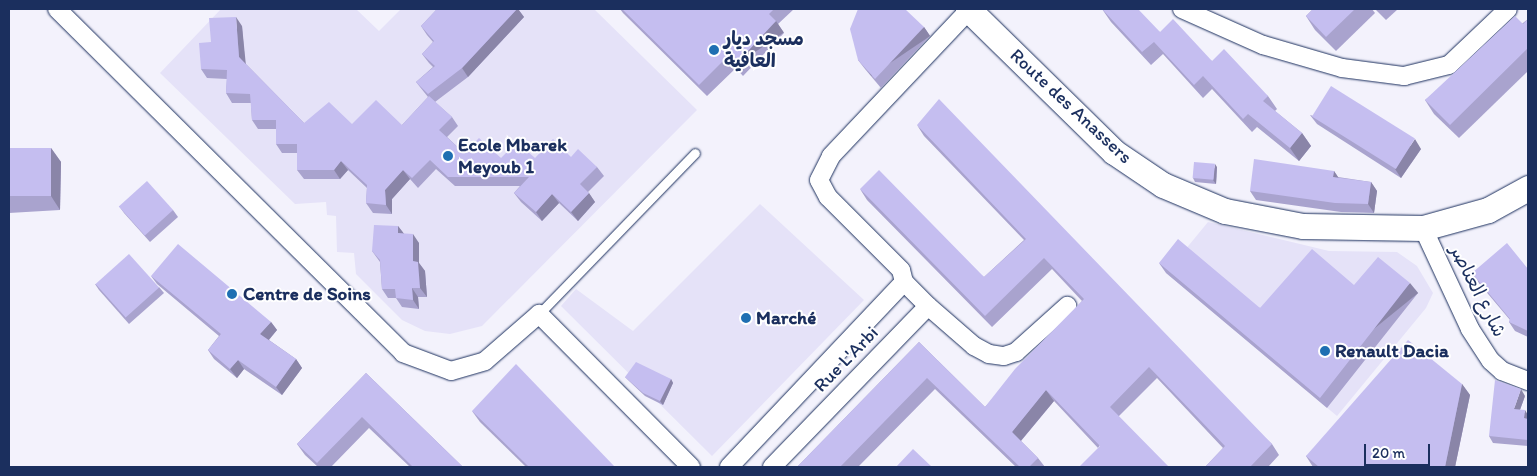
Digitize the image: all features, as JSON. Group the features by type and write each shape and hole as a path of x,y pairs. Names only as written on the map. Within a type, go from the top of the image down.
{"main road":[{"name":"Route des Anassers","path":"968,9 1114,152 1164,185 1225,211 1304,226 1423,228 1488,210 1528,188"}],"street":[{"path":"57,9 403,353 451,371 485,361 540,314 691,467"},
{"path":"968,9 831,156 819,180 828,198 901,270 904,282 928,306 974,346 989,354 1004,356 1016,352 1067,306"},
{"path":"1182,9 1263,45 1342,68 1404,76 1449,65 1508,9"},
{"name":"شارع العناصر","path":"1423,228 1470,329 1491,361 1502,371 1528,381"},
{"path":"729,467 896,294 904,282"},
{"name":"Rue L'Arbi","path":"772,467 928,306"}],"lane":[{"path":"540,314 695,154"}],"shaded area":[{"name":"Ecole Mbarek Meyoub 1","path":"221,9 356,9 379,31 401,9 594,9 697,110 482,326 450,334 425,331 402,320 356,274 354,253 337,252 336,216 327,215 326,202 295,204 160,73"},
{"name":"Marché","path":"760,204 864,300 712,456 561,306 576,289 633,331"},
{"name":"Renault Dacia","path":"1208,222 1329,251 1397,252 1417,266 1433,293 1426,308 1337,416 1166,273"}],"building":[{"path":"437,9 517,9 462,68 428,94 416,82 435,66 422,54 434,41 421,26"},
{"name":"مسجد ديار العافية","path":"622,9 774,9 769,14 776,21 735,65 728,56 699,85"},
{"path":"858,9 905,9 924,27 875,79 858,60 850,29"},
{"path":"1102,9 1138,9 1160,32 1173,19 1212,61 1224,49 1268,96 1263,101 1302,133 1290,148 1248,114 1243,119 1203,76 1194,85 1154,42 1142,52"},
{"path":"1313,9 1355,9 1326,37 1306,16"},
{"path":"1515,16 1523,24 1528,19 1528,48 1450,125 1425,100"},
{"path":"236,17 239,57 304,123 329,102 352,124 376,100 402,125 429,96 452,117 439,130 464,153 479,138 501,158 517,142 535,158 553,139 571,157 578,149 597,167 580,184 589,193 571,212 552,194 536,212 514,193 529,177 448,177 430,160 412,178 403,170 385,190 386,205 366,203 367,185 341,161 334,170 297,170 297,144 276,144 276,120 252,120 250,94 226,93 227,70 201,69 199,43 211,42 209,18"},
{"path":"1331,86 1415,138 1396,169 1312,117"},
{"path":"939,99 1272,444 1250,467 1205,467 1225,446 1149,367 1110,407 1169,467 1079,467 1100,446 1046,390 1012,432 1038,458 1029,467 1020,467 927,378 840,467 797,467 919,342 985,407 1015,369 1084,299 1044,258 985,316 860,189 879,170 984,277 1026,239 917,125"},
{"path":"9,148 51,148 51,196 9,196"},
{"path":"1254,159 1334,171 1333,177 1371,182 1368,204 1335,203 1250,191"},
{"path":"1194,162 1215,164 1214,180 1193,178"},
{"path":"147,181 173,210 145,235 119,206"},
{"path":"374,225 398,226 398,233 413,234 413,261 418,262 420,288 412,288 413,300 396,298 395,289 382,289 380,260 372,251"},
{"path":"1178,239 1260,308 1312,249 1354,285 1378,257 1410,283 1320,398 1159,263"},
{"path":"1507,243 1528,269 1528,331 1509,322 1510,319 1472,273"},
{"path":"178,244 271,322 260,334 296,359 276,387 238,360 230,369 208,350 221,334 151,276"},
{"path":"129,254 159,287 126,318 96,284"},
{"path":"1408,340 1462,384 1445,467 1319,467 1306,456"},
{"path":"636,362 671,379 660,401 643,393 625,377"},
{"path":"516,364 615,467 529,467 472,411"},
{"path":"366,373 463,467 413,467 362,417 317,463 297,444"},
{"path":"1495,380 1521,389 1514,409 1525,410 1524,418 1528,419 1528,440 1489,436"},
{"path":"913,449 932,467 896,467"}],"place":[{"name":"مسجد ديار العافية","path":"714,50"},
{"name":"Ecole Mbarek Meyoub 1","path":"448,156"},
{"name":"Centre de Soins","path":"232,294"},
{"name":"Marché","path":"746,318"},
{"name":"Renault Dacia","path":"1325,351"}]}
